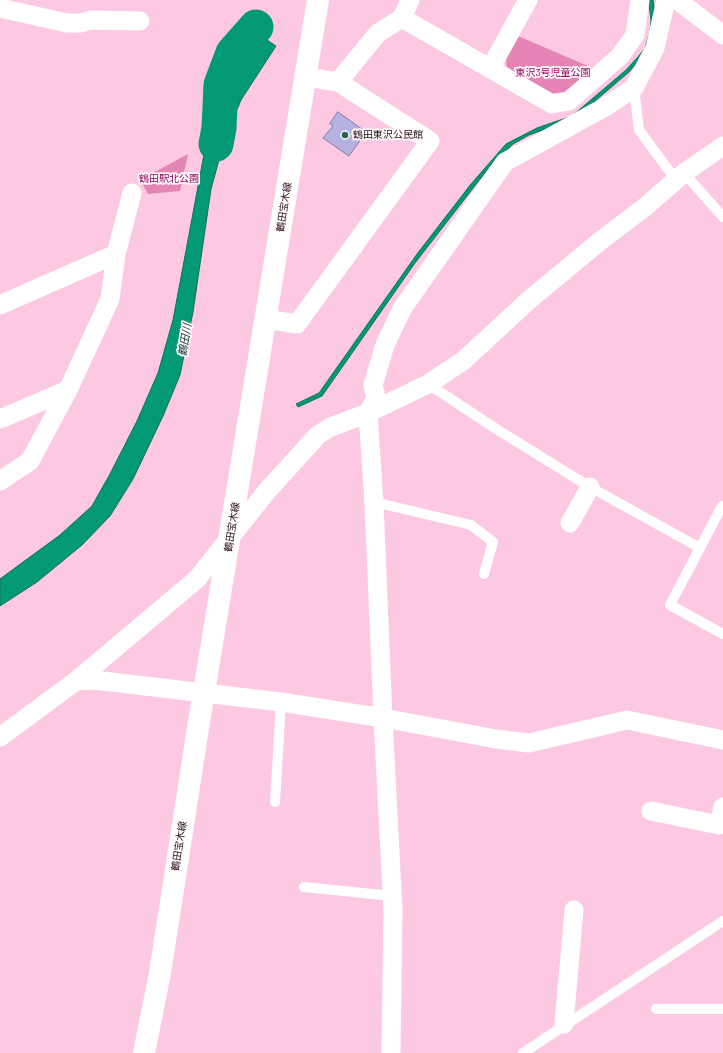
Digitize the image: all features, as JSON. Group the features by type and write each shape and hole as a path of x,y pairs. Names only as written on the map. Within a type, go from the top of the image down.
{"street":[{"name":"鶴田宝木線","path":"144,1053 160,973 204,693 318,0"},
{"path":"338,82 378,34 402,18 410,0"},
{"path":"490,69 528,0"},
{"path":"402,18 552,104 569,101 620,56 635,35 640,0"},
{"path":"391,1053 392,896 374,502 368,413 376,398 373,385 385,345 402,309 505,162 605,107 638,80 655,48 666,0"},
{"path":"677,0 723,35"},
{"path":"0,8 67,22 81,23 91,20 140,21"},
{"path":"620,56 638,80"},
{"path":"266,319 297,324 430,141 338,82 306,77"},
{"path":"0,737 76,681 197,579 267,491 318,435 331,427 368,413 428,384 463,362 529,300 680,177 723,146"},
{"path":"0,481 30,461 68,390 110,299 116,254 132,193"},
{"path":"0,305 116,254"},
{"path":"0,419 68,390"},
{"path":"570,523 590,488"},
{"path":"76,681 94,680 281,702 383,718 496,739 529,742 626,720 723,740"},
{"path":"651,811 719,825 723,807"},
{"path":"564,1024 574,910"}],"lane":[{"path":"638,80 639,130 680,177 723,217"},
{"path":"428,384 590,488 700,548"},
{"path":"374,502 471,525 494,542 484,574"},
{"path":"723,507 722,506 670,605 723,634"},
{"path":"275,802 281,702"},
{"path":"304,887 392,896"},
{"path":"523,1053 564,1024 723,922"},
{"path":"656,1009 723,1009"}],"green space":[{"name":"東沢3号児童公園","path":"518,36 595,69 564,92 549,94 507,69 506,58"},
{"name":"鶴田駅北公園","path":"188,154 180,191 148,194 140,180"}],"water":[{"path":"649,0 653,0 656,20 647,51 629,72 574,119 529,135 513,144 491,165 415,263 322,396 298,407 296,404 319,393 417,254 471,184 506,144 537,128 572,116 626,70 638,57 645,48 650,31 651,21"},
{"path":"249,28 276,46 241,100 225,138 211,189 193,312 180,375 163,416 133,479 110,516 82,545 37,582 0,606 0,579 60,535 92,506 137,421 158,373 173,320 208,133 234,59"}],"building":[{"name":"鶴田東沢公民館","path":"338,112 366,132 349,156 323,138 333,126 330,124"}],"waterway":[{"name":"鶴田川","path":"216,144 219,128 221,85 233,53 256,27"}],"place":[{"name":"鶴田東沢公民館","path":"345,135"}]}
